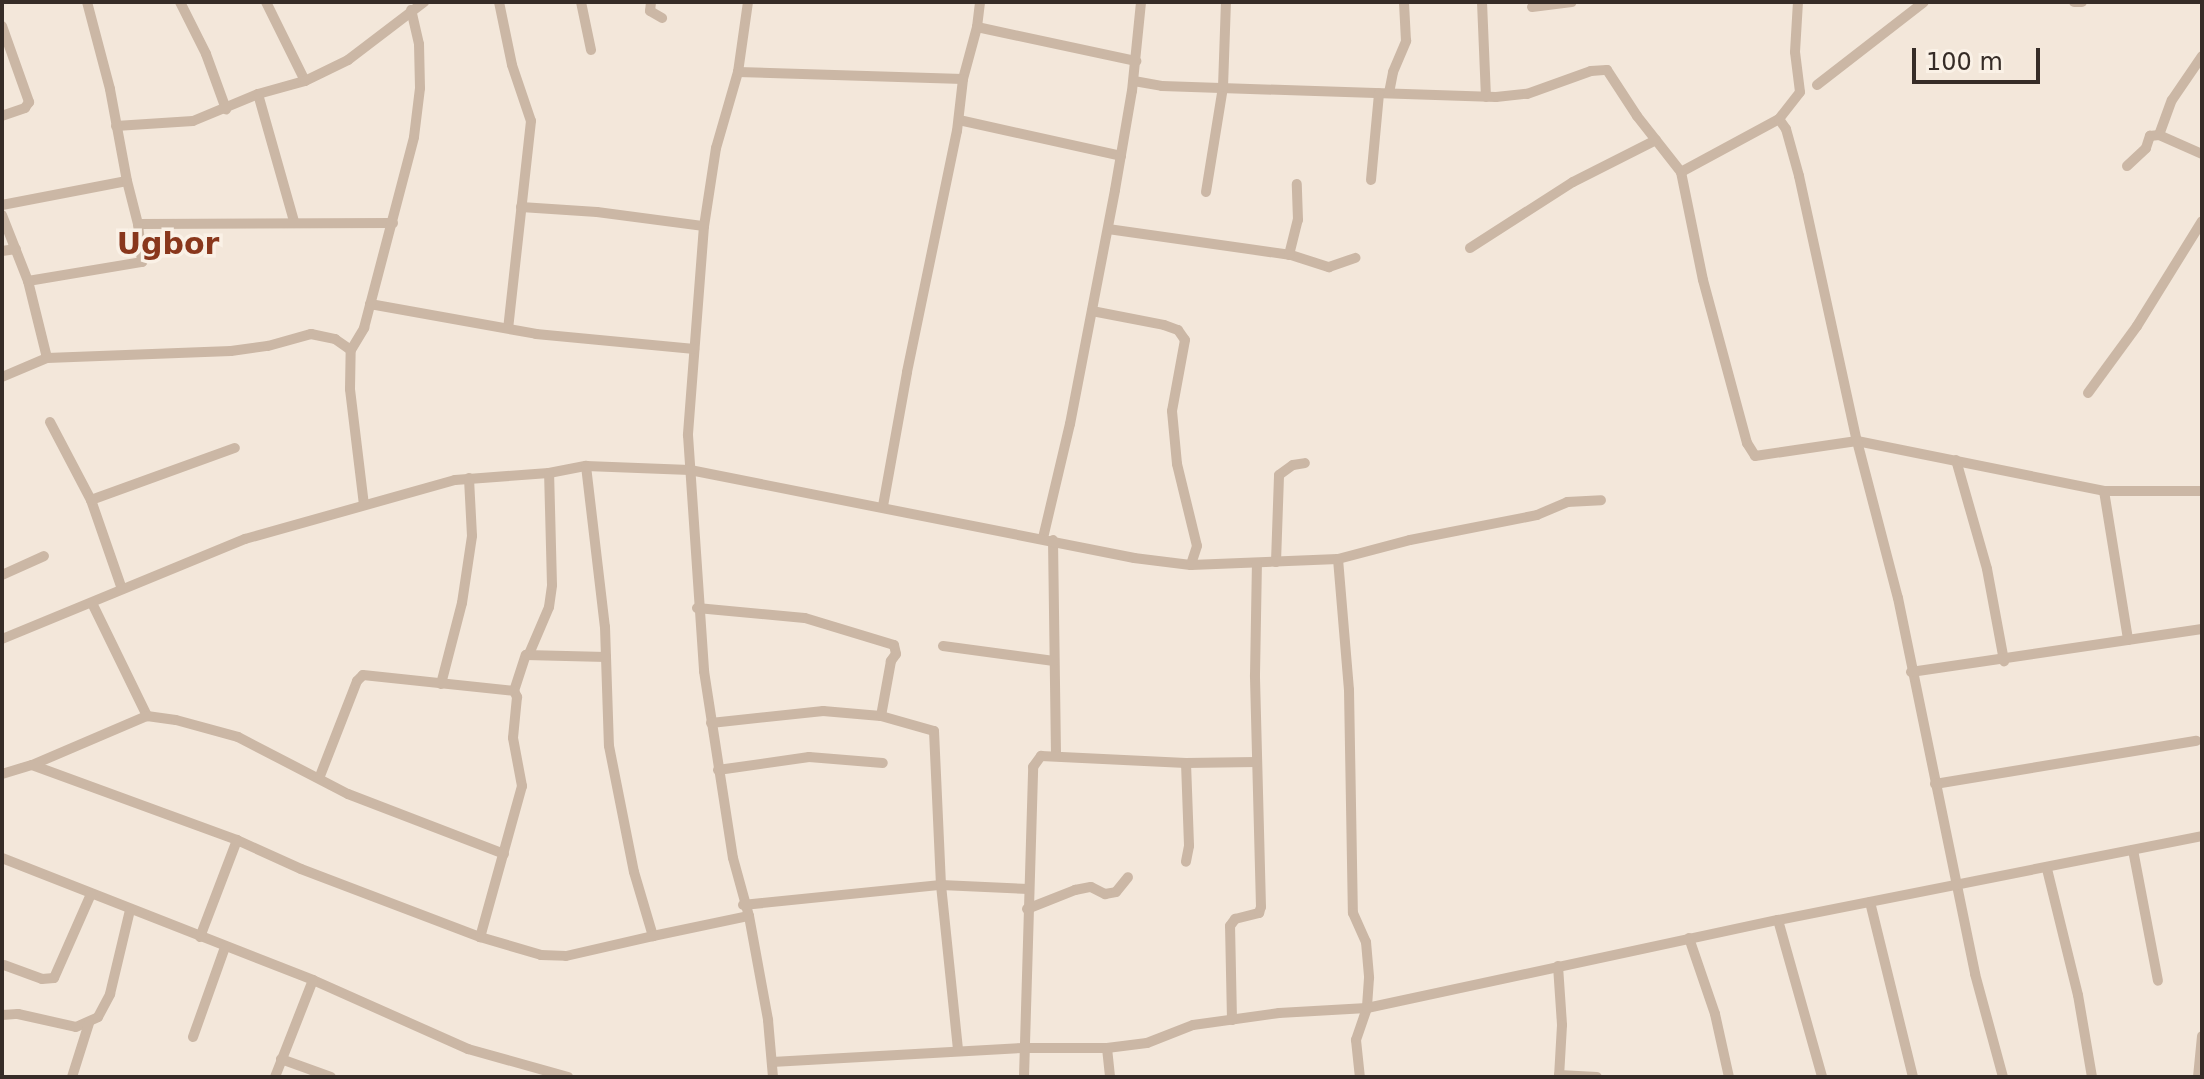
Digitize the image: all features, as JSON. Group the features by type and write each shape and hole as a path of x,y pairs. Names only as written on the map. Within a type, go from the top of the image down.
{"street":[{"path":"28,281 138,265 143,255 110,89 87,2"},
{"path":"180,2 206,54 226,109"},
{"path":"266,2 305,81"},
{"path":"116,126 193,121 258,94 305,81 348,60 424,2"},
{"path":"499,2 512,65 531,121 508,328"},
{"path":"581,2 591,50"},
{"path":"651,2 650,11 662,18"},
{"path":"748,2 738,72 716,148 704,226 688,435 697,608 711,723 743,905 749,916 773,1077"},
{"path":"883,506 980,2"},
{"path":"1056,755 1048,539 1134,81 1141,2"},
{"path":"1206,192 1223,87 1226,2"},
{"path":"1371,180 1384,93 1406,41 1404,2"},
{"path":"1482,2 1486,97"},
{"path":"1534,20 1531,4 1572,2"},
{"path":"1681,172 1779,119 1800,92 1795,52 1798,2"},
{"path":"1817,85 1924,2"},
{"path":"2074,2 2082,2"},
{"path":"364,505 350,389 351,350 364,328 414,137 420,88 419,44 411,10"},
{"path":"2,26 29,102 2,116"},
{"path":"977,27 1136,61"},
{"path":"2159,135 2172,100 2202,56"},
{"path":"1134,81 1162,86 1486,97 1527,94 1603,69 1610,72 1681,172 1703,280 1750,451 1764,457 1857,441 2104,491 2202,491"},
{"path":"738,72 963,79"},
{"path":"258,94 294,221"},
{"path":"1779,119 1799,176 1857,441 1898,598 1975,974 2003,1077"},
{"path":"959,120 1121,156"},
{"path":"2127,166 2146,148 2150,136 2159,135 2202,154"},
{"path":"1470,248 1573,182 1656,140"},
{"path":"2,205 127,181"},
{"path":"1289,255 1298,220 1297,184"},
{"path":"521,207 597,212 704,226"},
{"path":"2,215 28,281 47,358"},
{"path":"2088,393 2137,326 2202,221"},
{"path":"138,224 393,223"},
{"path":"1108,229 1289,255 1329,267 1355,258"},
{"path":"2,251 16,249"},
{"path":"370,304 565,338 694,349"},
{"path":"1092,311 1164,325 1178,330 1185,340 1172,411 1177,464 1197,546 1191,565"},
{"path":"2,377 47,358 219,352 268,346 311,334 335,339 351,350"},
{"path":"50,422 91,500 122,589"},
{"path":"91,500 235,448"},
{"path":"1956,460 1987,569 2004,661"},
{"path":"1276,562 1279,475 1293,465 1305,463"},
{"path":"586,466 606,657 609,746 634,872 653,936"},
{"path":"2,639 245,539 469,478 549,473 586,466 690,470 1134,558 1191,565 1338,559 1382,546 1537,515 1567,502 1601,500"},
{"path":"529,654 549,607 552,585 549,473"},
{"path":"441,684 462,603 472,536 469,478"},
{"path":"2104,491 2128,640"},
{"path":"2,575 44,556"},
{"path":"1338,559 1349,690 1353,913 1366,942 1367,1008 1356,1040 1360,1077"},
{"path":"1232,1020 1230,926 1235,919 1259,913 1261,907 1256,762 1257,563"},
{"path":"92,603 147,716"},
{"path":"697,608 805,618 894,645 896,654 891,661 881,716"},
{"path":"1911,672 2004,661 2202,629"},
{"path":"943,646 1054,661"},
{"path":"480,937 522,786 513,738 517,697 514,691 524,657 529,654 606,657"},
{"path":"320,776 363,675 514,691"},
{"path":"711,723 823,711 881,716 928,726 934,731 941,885 958,1050"},
{"path":"2,774 32,765 147,716 176,720 238,737 320,776 348,794 504,854"},
{"path":"1935,784 2196,741"},
{"path":"1024,1077 1033,767 1041,756 1186,763 1256,762"},
{"path":"718,770 809,757 883,763"},
{"path":"1186,763 1189,846 1186,862"},
{"path":"32,765 237,840 301,869 480,937 541,955 566,956 749,916"},
{"path":"772,1062 958,1050 1107,1048 1147,1043 1193,1025 1367,1008 1689,938 2202,836"},
{"path":"200,937 237,840"},
{"path":"2133,850 2158,981"},
{"path":"2,858 313,980 468,1049 568,1077"},
{"path":"2047,869 2078,995 2092,1077"},
{"path":"1027,909 1075,890 1091,887 1105,894 1116,892 1128,877"},
{"path":"743,905 941,885 1029,889"},
{"path":"4,965 42,979 54,978 91,894"},
{"path":"1870,902 1892,1003 1913,1077"},
{"path":"2,1015 18,1014 76,1027 98,1017 110,994 130,910"},
{"path":"1778,920 1822,1077"},
{"path":"1689,938 1715,1014 1729,1077"},
{"path":"193,1037 225,947"},
{"path":"1558,966 1562,1025 1559,1076 1597,1077"},
{"path":"275,1077 313,980"},
{"path":"72,1077 89,1023"},
{"path":"2198,1077 2202,1036"},
{"path":"1107,1048 1110,1077"},
{"path":"281,1059 331,1077"}],"district":[{"name":"Ugbor","path":"168,244"}]}
